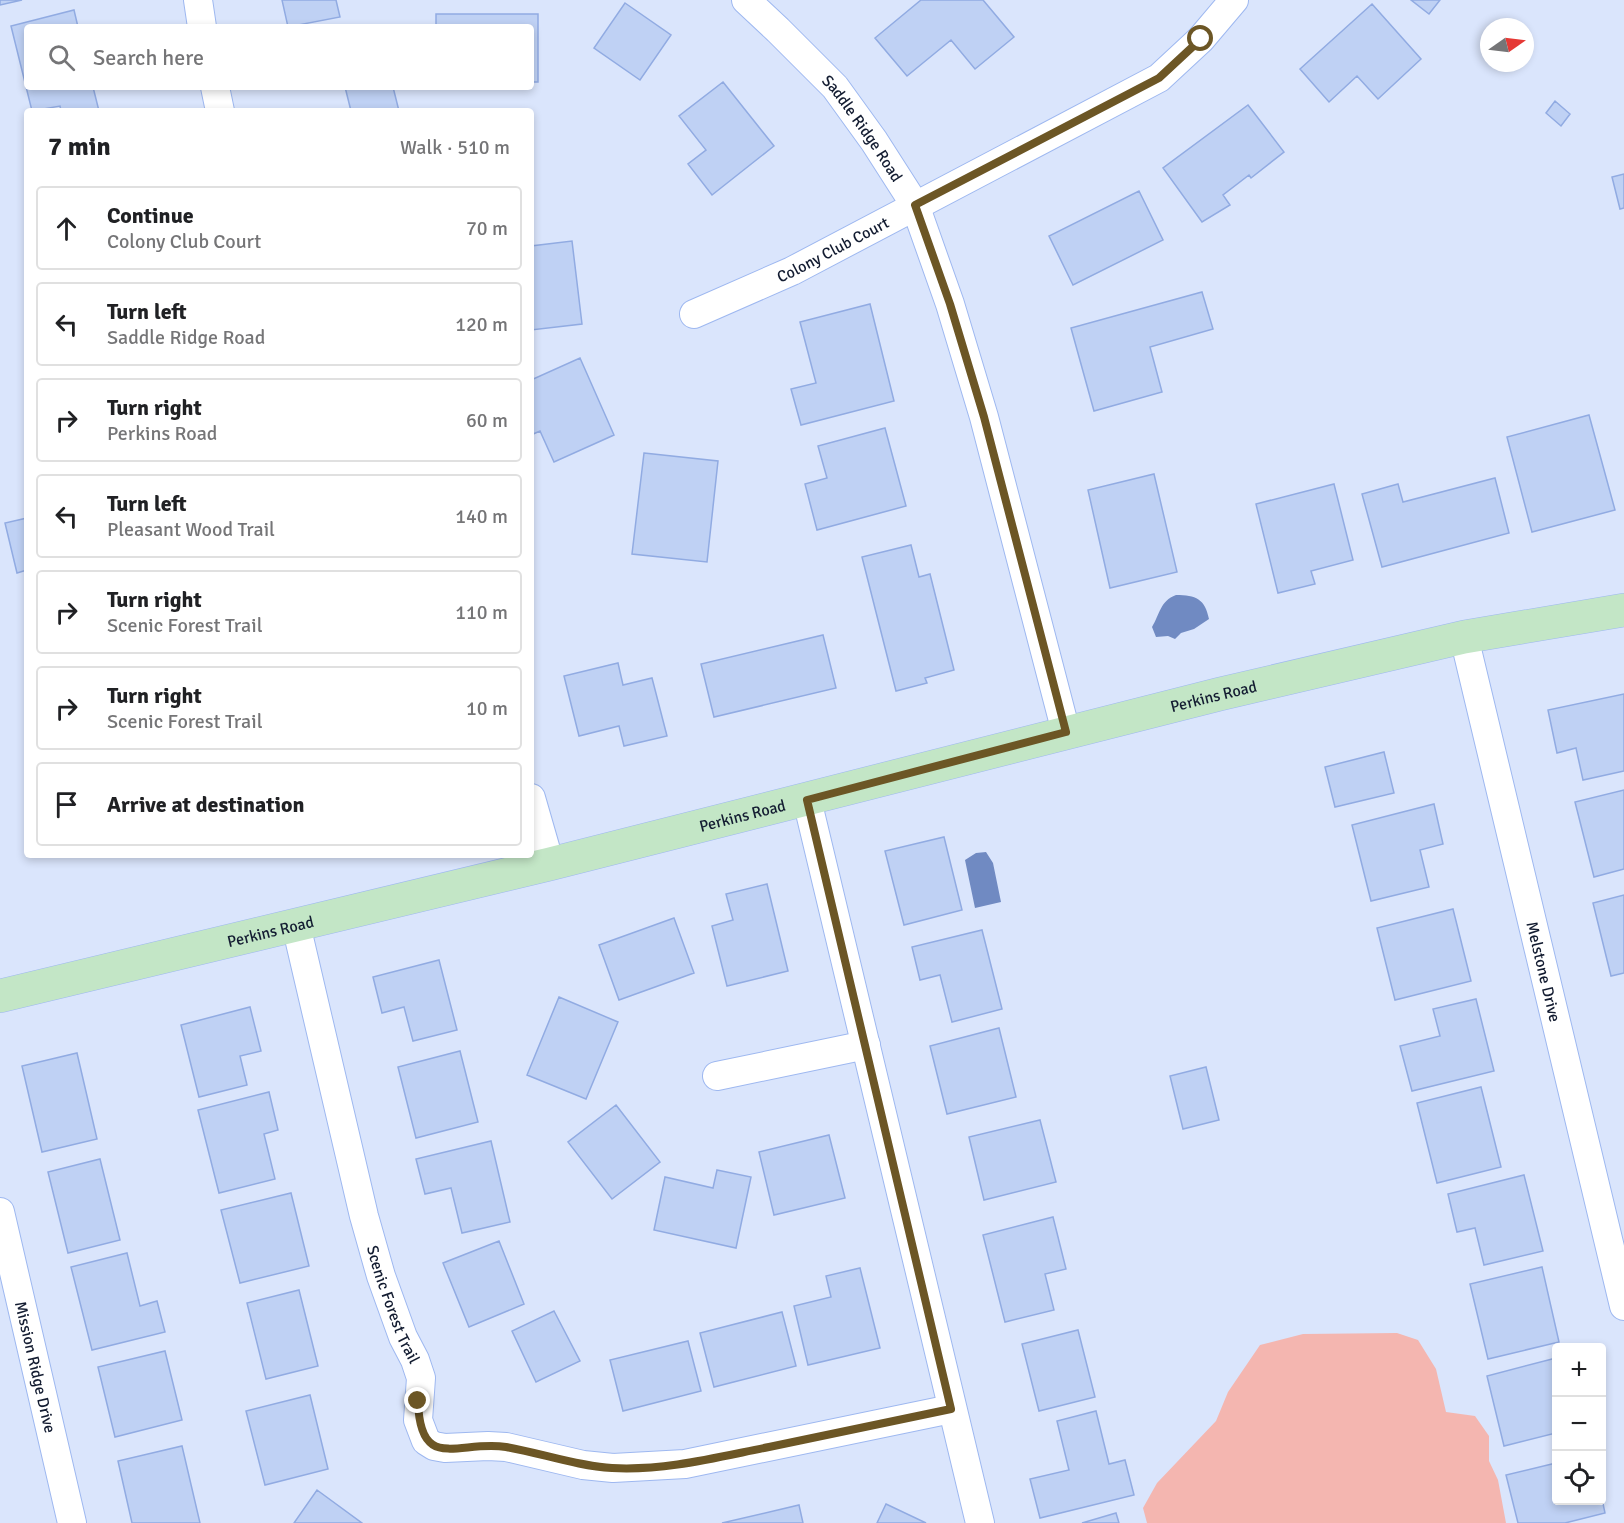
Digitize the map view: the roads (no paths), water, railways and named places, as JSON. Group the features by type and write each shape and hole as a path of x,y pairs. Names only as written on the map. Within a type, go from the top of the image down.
{"main road":[{"name":"Perkins Road","path":"0,996 550,864 1066,732 1464,637 1624,610"}],"street":[{"path":"198,0 202,24"},
{"name":"Saddle Ridge Road","path":"746,0 835,87 874,141 915,205 950,304 984,417 1066,732"},
{"name":"Colony Club Court","path":"694,314 792,271 1159,78 1201,39 1234,0"},
{"path":"216,90 219,108"},
{"name":"Melstone Drive","path":"1464,637 1624,1306"},
{"path":"807,800 980,1523"},
{"path":"534,808 550,864"},
{"name":"Scenic Forest Trail","path":"296,925 364,1216 381,1276 420,1378 418,1420 426,1441 434,1446 445,1448 506,1447 583,1465 642,1468 685,1464 951,1409"},
{"path":"717,1076 866,1045"},
{"name":"Mission Ridge Drive","path":"2,1229 72,1523"}],"water":[{"path":"1176,595 1194,597 1205,607 1209,619 1194,629 1181,633 1175,639 1168,636 1156,637 1152,627 1163,604"},
{"path":"986,852 993,863 1001,902 975,908 965,860 976,853"}]}
